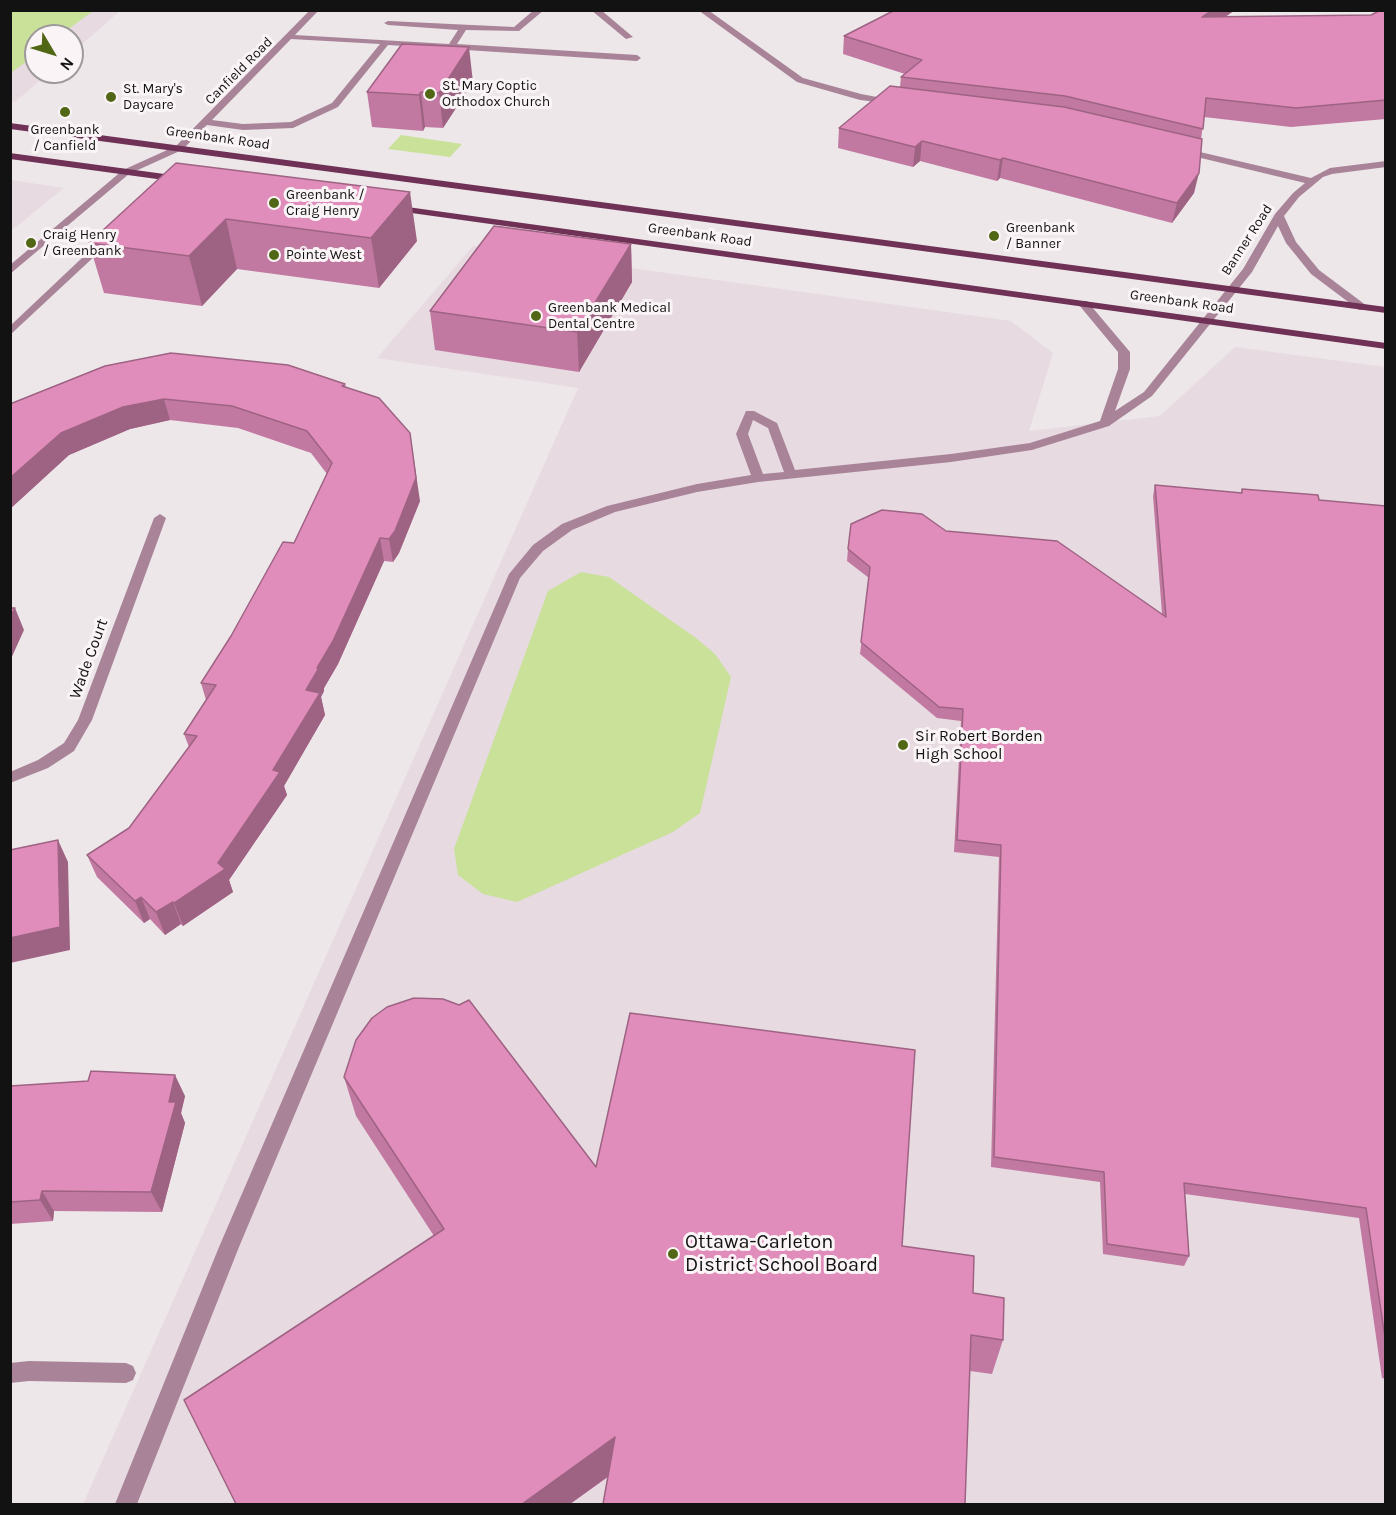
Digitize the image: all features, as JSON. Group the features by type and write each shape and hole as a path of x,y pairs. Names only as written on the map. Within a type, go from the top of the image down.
{"main road":[{"name":"Greenbank Road","path":"10,126 172,168 1234,288 1386,310"},
{"name":"Greenbank Road","path":"10,156 126,172 172,168 192,181"},
{"name":"Greenbank Road","path":"386,208 1386,346"}],"street":[{"name":"Canfield Road","path":"10,271 126,172 172,168 207,122 315,10"},
{"path":"388,23 516,29 540,10"},
{"path":"595,10 629,37"},
{"path":"702,10 800,80 860,97 907,103"},
{"path":"452,45 464,28"},
{"path":"291,37 637,58"},
{"path":"207,122 243,127 293,125 335,105 386,42"},
{"path":"1174,148 1311,181"},
{"name":"Banner Road","path":"126,1504 230,1247 514,577 538,548 567,527 611,509 697,488 758,478 951,458 1032,446 1105,423 1148,394 1248,270 1279,216 1311,181 1330,171 1386,164"},
{"path":"1279,216 1292,243 1315,272 1363,308"},
{"path":"10,332 112,235"},
{"path":"1083,303 1124,352 1124,369 1105,423"},
{"path":"758,478 742,434 750,414 773,426 791,475"},
{"name":"Wade Court","path":"10,778 43,764 69,747 85,720 160,518"},
{"path":"10,1373 29,1371 126,1373"}],"shaded area":[{"path":"11,11 120,11 84,42 84,24 24,24 24,84 36,84 15,102 11,101"},
{"path":"11,180 64,188 11,231"},
{"name":"Sir Robert Borden High School","path":"473,246 1011,321 1053,353 1029,431 1160,416 1235,347 1385,367 1385,1504 83,1504 578,388 377,358"}],"green space":[{"path":"11,10 93,10 75,24 24,24 24,63 11,73"},
{"path":"401,135 462,144 450,157 388,149"},
{"path":"581,572 609,577 696,638 715,654 731,677 700,813 673,832 517,902 483,894 458,875 454,849 548,591"}],"building":[{"path":"895,10 1212,10 1202,17 1371,15 1386,10 1386,100 1296,108 1206,98 1203,129 1065,96 901,77 922,60 844,36"},
{"path":"402,44 469,47 439,93 421,92 419,95 367,92"},
{"path":"890,86 1064,107 1202,139 1199,173 1177,203 1003,158 1000,160 922,141 915,147 839,128"},
{"path":"176,163 410,192 371,238 226,219 189,256 89,243"},
{"path":"494,226 631,244 577,332 430,311"},
{"path":"171,353 288,365 379,398 410,433 416,478 395,531 389,539 380,538 333,641 306,690 320,693 273,770 280,772 218,863 225,869 174,903 156,912 141,897 135,901 87,855 129,828 197,736 184,734 216,685 201,683 231,636 283,542 294,543 332,463 307,431 232,406 164,399 123,407 61,433 10,478 10,404 105,366"},
{"name":"Sir Robert Borden High School","path":"1155,485 1242,493 1242,489 1318,495 1319,500 1386,506 1386,1345 1366,1208 1184,1183 1189,1256 1107,1244 1104,1172 994,1157 1001,845 957,840 963,709 939,707 861,642 870,567 848,549 851,524 882,510 922,514 946,531 1057,541 1166,617"},
{"path":"58,840 60,927 10,938 10,850"},
{"name":"Ottawa-Carleton District School Board","path":"414,998 443,999 459,1005 469,1000 596,1167 630,1013 915,1050 902,1246 974,1256 973,1293 1004,1298 1003,1340 971,1335 965,1504 603,1504 615,1437 522,1504 236,1504 184,1400 444,1229 344,1077 356,1040 372,1018 387,1007"},
{"path":"91,1071 175,1075 169,1102 176,1102 151,1192 42,1191 40,1200 10,1202 10,1086 88,1081"}],"place":[{"name":"St. Mary Coptic Orthodox Church","path":"430,94"},
{"name":"St. Mary's Daycare","path":"111,97"},
{"name":"Greenbank / Canfield","path":"65,112"},
{"name":"Greenbank / Craig Henry","path":"274,203"},
{"name":"Greenbank / Banner","path":"994,236"},
{"name":"Craig Henry / Greenbank","path":"31,243"},
{"name":"Pointe West","path":"274,255"},
{"name":"Greenbank Medical Dental Centre","path":"536,316"},
{"name":"Sir Robert Borden High School","path":"903,745"},
{"name":"Ottawa-Carleton District School Board","path":"673,1254"}]}
